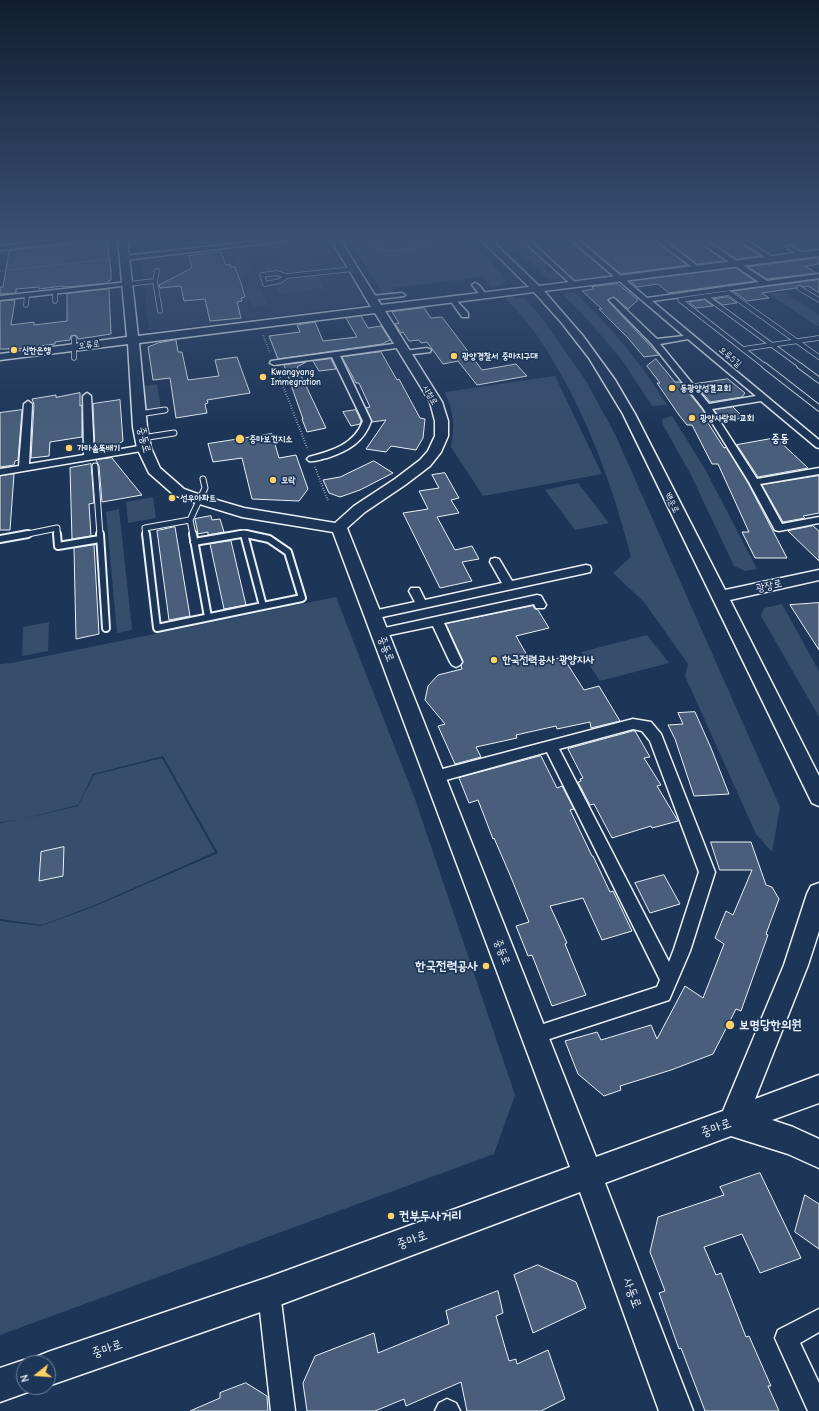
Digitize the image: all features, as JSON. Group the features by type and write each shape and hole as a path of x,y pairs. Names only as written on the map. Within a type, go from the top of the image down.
{"street":[{"name":"중동로","path":"130,304 139,414 143,443 154,470 179,492 198,499 242,512 339,528 588,1175"},
{"name":"오류로","path":"0,357 258,324 374,304"},
{"name":"시청로","path":"339,528 354,513 405,480 432,456 441,440 442,418 436,402 374,304"},
{"path":"456,304 465,315"},
{"name":"백운로","path":"550,304 579,338 605,374 629,414 819,797"},
{"path":"617,304 655,342 707,407 754,482 779,528 819,520"},
{"name":"오류5길","path":"651,304 819,445"},
{"path":"655,342 690,337"},
{"path":"274,362 335,354 403,349 427,350"},
{"path":"312,459 339,452 354,442 365,429 367,421 335,354"},
{"path":"87,396 92,462"},
{"path":"707,407 762,398"},
{"path":"24,468 28,404"},
{"path":"0,472 24,468 92,462 143,443"},
{"path":"754,482 819,471"},
{"path":"495,562 509,586"},
{"path":"373,615 586,569"},
{"name":"광장로","path":"719,598 819,576"},
{"path":"415,591 422,605"},
{"path":"380,633 537,599 540,604"},
{"path":"437,621 456,662"},
{"path":"435,777 633,724 646,726 656,738 707,872 682,950 663,994 534,1035"},
{"path":"551,746 669,980"},
{"path":"819,894 796,965 732,1122 793,1141 819,1154"},
{"name":"중마로","path":"56,1366 269,1293 819,1089"},
{"name":"사동로","path":"588,1175 676,1411"},
{"path":"269,1293 284,1411"},
{"path":"819,1320 786,1338 819,1409"},
{"path":"0,1386 16,1380"}],"lane":[{"path":"159,304 160,311"},
{"path":"685,304 819,408"},
{"path":"716,304 819,380"},
{"path":"744,304 819,357"},
{"path":"743,349 819,338"},
{"path":"139,414 165,410"},
{"path":"143,443 174,433"},
{"path":"92,462 100,539 106,628"},
{"path":"203,479 205,488 198,499 196,508 190,520 208,617"},
{"path":"190,520 144,528 157,628 302,598 288,552 269,539 244,533 194,542"},
{"path":"0,539 57,528 58,546 100,539"},
{"path":"244,533 262,606"}],"path":[{"path":"258,324 328,501"}],"shaded area":[{"path":"146,304 359,304 355,306 156,331 149,329"},
{"path":"251,304 268,305 252,307"},
{"path":"510,304 530,304 539,314 586,381 615,434 780,807 772,852 756,834 685,676 688,664 644,602 613,573 631,557 614,497 592,437 564,380 531,327"},
{"path":"572,304 586,304 600,318 647,374 667,405 652,406 622,360"},
{"path":"784,304 802,304 819,315 819,326"},
{"path":"555,376 602,474 483,496 451,447 453,419 445,392"},
{"path":"157,384 161,409 141,413 138,387"},
{"path":"672,416 705,469 757,569 745,571 734,566 691,475 663,425 662,419"},
{"path":"578,483 609,523 575,530 545,490"},
{"path":"153,497 156,518 128,523 126,502"},
{"path":"119,509 132,630 117,633 106,512"},
{"path":"336,597 415,799 515,1095 494,1154 0,1335 0,921 41,926 93,907 218,853 163,756 93,774 78,805 18,820 78,806 94,775 162,758 215,852 93,906 42,925 0,919 0,823 16,820 0,822 0,664 12,663"},
{"path":"782,604 819,671 819,717 761,616 764,608"},
{"path":"49,622 48,651 22,656 23,627"},
{"path":"647,635 669,663 600,681 581,652"}],"building":[{"path":"0,304 14,304 11,325 34,322 34,325 67,321 67,304 110,304 111,334 78,339 77,336 74,335 71,336 70,340 55,342 55,344 9,350 9,348 0,349"},
{"path":"206,304 237,304 241,318 210,321"},
{"path":"596,304 611,304 659,355 644,357 628,338 599,309 602,309"},
{"path":"622,304 634,304 628,309"},
{"path":"691,304 710,304 713,306 696,308"},
{"path":"424,308 431,318 442,317 482,370 516,364 527,376 477,385 458,361 443,364 427,342 421,343 419,340 409,341 395,324 399,323 392,312"},
{"path":"361,316 368,328 381,326 390,340 382,344 278,359 269,336 300,332 297,325 315,322 323,341 357,337 346,318"},
{"path":"176,340 178,352 182,352 188,380 219,376 215,360 237,357 250,393 207,400 208,403 205,404 207,413 176,418 170,378 153,380 148,347 158,343"},
{"path":"381,352 397,380 399,379 420,418 425,419 423,438 416,450 391,446 386,452 366,449 386,420 372,422 366,408 370,407 359,383 356,383 342,357"},
{"path":"331,359 336,369 319,371 313,361"},
{"path":"656,359 675,382 680,382 702,409 711,423 708,423 724,448 726,447 748,483 787,558 755,558 742,532 749,532 718,464 712,464 692,425 687,425 679,415 657,383 660,383 647,366"},
{"path":"306,362 297,367 326,428 307,432 284,365"},
{"path":"728,379 745,393 742,397 710,402 695,384"},
{"path":"80,393 80,406 82,405 82,437 50,442 49,456 31,458 34,404 32,399"},
{"path":"120,400 123,441 112,449 95,452 93,404"},
{"path":"733,407 744,418 722,421 714,410"},
{"path":"22,410 18,460 15,461 14,465 0,467 0,413"},
{"path":"356,410 361,421 360,424 351,426 343,412"},
{"path":"272,434 279,458 296,455 308,489 299,501 252,499 242,458 213,462 208,444"},
{"path":"776,438 808,468 758,477 737,445"},
{"path":"112,458 142,495 102,502 99,466 96,460"},
{"path":"374,461 393,473 360,490 340,497 329,493 323,480 340,477"},
{"path":"91,464 94,503 89,504 91,536 72,539 70,468"},
{"path":"445,473 459,498 451,500 459,513 437,517 455,550 472,546 479,559 462,562 472,581 440,588 403,513 428,509 419,491 439,488 432,475"},
{"path":"14,474 10,530 0,530 0,476"},
{"path":"819,476 819,513 803,516 805,518 783,522 762,485"},
{"path":"211,516 212,520 220,519 224,532 208,535 208,532 198,534 195,519"},
{"path":"813,526 819,531 819,561 788,531"},
{"path":"175,527 190,616 169,620 157,531"},
{"path":"231,541 246,605 224,609 210,544"},
{"path":"94,545 99,634 76,639 74,548"},
{"path":"819,603 819,650 790,605"},
{"path":"533,606 538,610 549,628 516,636 532,664 563,657 584,690 599,686 620,721 591,728 590,722 557,729 556,726 516,735 517,738 476,747 481,757 455,764 438,726 445,724 425,700 428,686 438,675 462,669 461,666 463,661 446,624"},
{"path":"695,712 729,794 694,796 675,739 668,725 683,724 678,713"},
{"path":"635,731 650,757 644,758 661,785 657,786 678,821 652,828 651,826 612,838 594,804 590,805 578,782 583,778 568,749"},
{"path":"541,756 557,788 562,786 574,809 570,810 610,892 613,891 632,931 602,940 583,898 550,906 567,943 565,944 586,995 552,1006 532,955 528,956 516,926 529,922 510,875 494,838 493,839 478,800 469,803 459,778"},
{"path":"711,842 751,842 766,885 772,887 779,899 741,1011 736,1009 713,1054 671,1070 620,1086 621,1090 604,1096 578,1074 565,1041 597,1032 601,1040 651,1025 657,1039 685,986 703,998 724,944 715,938 726,911 733,915 752,870 720,870"},
{"path":"64,847 63,876 39,881 41,852"},
{"path":"664,875 680,904 650,913 635,883"},
{"path":"760,1173 801,1258 760,1273 742,1234 704,1247 716,1275 721,1273 746,1337 749,1336 771,1386 768,1386 779,1411 705,1411 681,1348 679,1349 659,1293 665,1291 650,1252 658,1217 724,1195 720,1187"},
{"path":"805,1195 819,1204 819,1249 795,1232"},
{"path":"538,1265 576,1282 586,1308 533,1333 514,1275"},
{"path":"498,1291 503,1313 496,1316 509,1361 516,1359 517,1364 548,1350 565,1399 541,1411 467,1411 461,1382 406,1406 404,1399 375,1411 307,1411 303,1383 315,1356 374,1333 378,1353 449,1324 446,1311"},
{"path":"246,1383 267,1396 268,1411 190,1411 220,1398 220,1393"}],"place":[{"name":"신한은행","path":"14,350"},
{"name":"광양경찰서 중마지구대","path":"454,356"},
{"name":"Kwangyang Immegration","path":"263,377"},
{"name":"동광양성결교회","path":"672,388"},
{"name":"광양사랑의 교회","path":"692,418"},
{"name":"중마보건지소","path":"240,439"},
{"name":"가마솥뚝배기","path":"69,448"},
{"name":"모락","path":"273,480"},
{"name":"선우아파트","path":"172,498"},
{"name":"한국전력공사 광양지사","path":"494,660"},
{"name":"한국전력공사","path":"486,966"},
{"name":"보명당한의원","path":"730,1025"},
{"name":"컨부두사거리","path":"391,1216"}],"district":[{"name":"중동","path":"780,439"}]}
